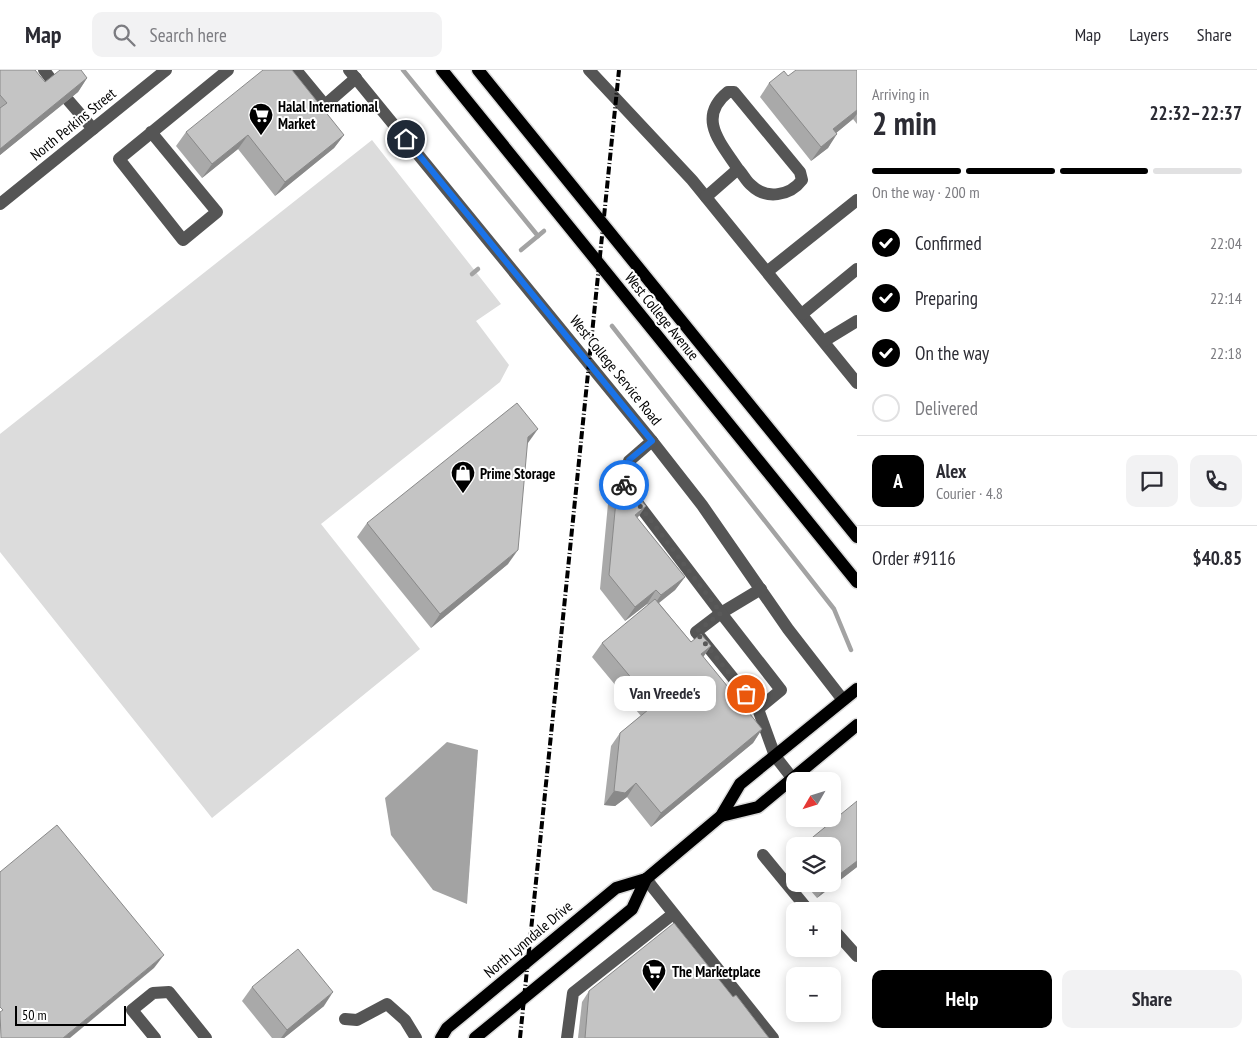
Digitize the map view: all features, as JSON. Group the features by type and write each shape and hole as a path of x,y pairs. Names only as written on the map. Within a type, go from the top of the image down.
{"main road":[{"name":"West College Avenue","path":"442,70 857,582"},
{"name":"West College Avenue","path":"478,70 857,537"},
{"name":"North Lynndale Drive","path":"475,1038 632,908 646,880 721,816 740,784 857,689"},
{"name":"North Lynndale Drive","path":"801,772 857,726"},
{"name":"North Lynndale Drive","path":"721,816 758,807 786,785"},
{"name":"North Lynndale Drive","path":"441,1038 447,1028 616,888 646,880"}],"street":[{"path":"44,70 53,82"},
{"name":"North Perkins Street","path":"0,204 93,129 152,74 166,70"},
{"path":"151,132 217,212 183,240 119,159 151,132 228,70"},
{"path":"296,70 325,105 353,74"},
{"path":"589,70 706,197 857,383"},
{"name":"West College Service Road","path":"353,74 652,441 702,505 760,589 843,700"},
{"path":"728,92 734,92 800,172 802,180 795,189 780,194 765,194 752,187 738,169 719,141 711,121 713,109 728,92"},
{"path":"68,100 93,129"},
{"path":"706,197 738,169"},
{"path":"768,271 857,200"},
{"path":"802,314 857,269"},
{"path":"824,341 857,321"},
{"path":"652,441 629,460 623,484 781,690 758,710"},
{"path":"760,589 721,613 696,632 758,710 775,756 788,772"},
{"path":"763,855 802,902"},
{"path":"646,880 773,1038"},
{"path":"567,1038 573,993 673,914"},
{"path":"841,938 857,956"},
{"path":"155,1038 132,1010 153,993 169,992 206,1038"},
{"path":"345,1019 357,1020 387,1004 405,1020 416,1038"}],"shaded area":[{"path":"372,140 501,304 476,321 509,365 500,382 321,524 420,649 212,818 0,552 0,434"},
{"path":"447,742 478,750 467,904 433,890 391,835 385,798"}],"building":[{"path":"0,70 35,70 45,82 60,70 81,70 87,78 0,149 0,108 7,103 0,95"},
{"path":"263,70 292,70 344,135 285,182 248,135 212,164 186,132"},
{"path":"796,70 857,70 857,110 833,129 837,134 821,147 769,83 784,71 788,76"},
{"name":"Prime Storage","path":"517,403 538,429 528,437 518,550 440,614 367,523"},
{"path":"622,477 646,506 635,515 685,577 661,595 656,590 635,607 609,575 618,479"},
{"path":"655,599 691,642 701,634 711,646 701,654 728,687 739,680 748,692 738,699 762,729 661,813 636,783 625,793 614,791 620,733 654,705 602,643"},
{"path":"857,801 857,861 841,873 841,837 813,837 824,828 841,828 841,814"},
{"path":"57,825 164,955 63,1038 1,1038 0,1012 3,1010 0,1007 0,872"},
{"name":"The Marketplace","path":"674,923 733,997 736,995 769,1038 585,1038 589,991"},
{"path":"298,949 333,992 287,1030 252,987"}],"waterway":[{"path":"403,70 538,236"},
{"path":"521,250 544,231"},
{"path":"472,274 478,269"},
{"path":"612,326 834,609 851,650"}],"railway":[{"path":"520,1038 619,70"}],"way so far":[{"path":"624,485 721,613 696,632 746,694"}],"place":[{"name":"Halal International Market","path":"261,136"},
{"name":"Prime Storage","path":"463,494"},
{"name":"Van Vreede's","path":"746,694"},
{"name":"The Marketplace","path":"654,992"}],"route":[{"path":"406,139 652,441 629,460 624,485"}]}
